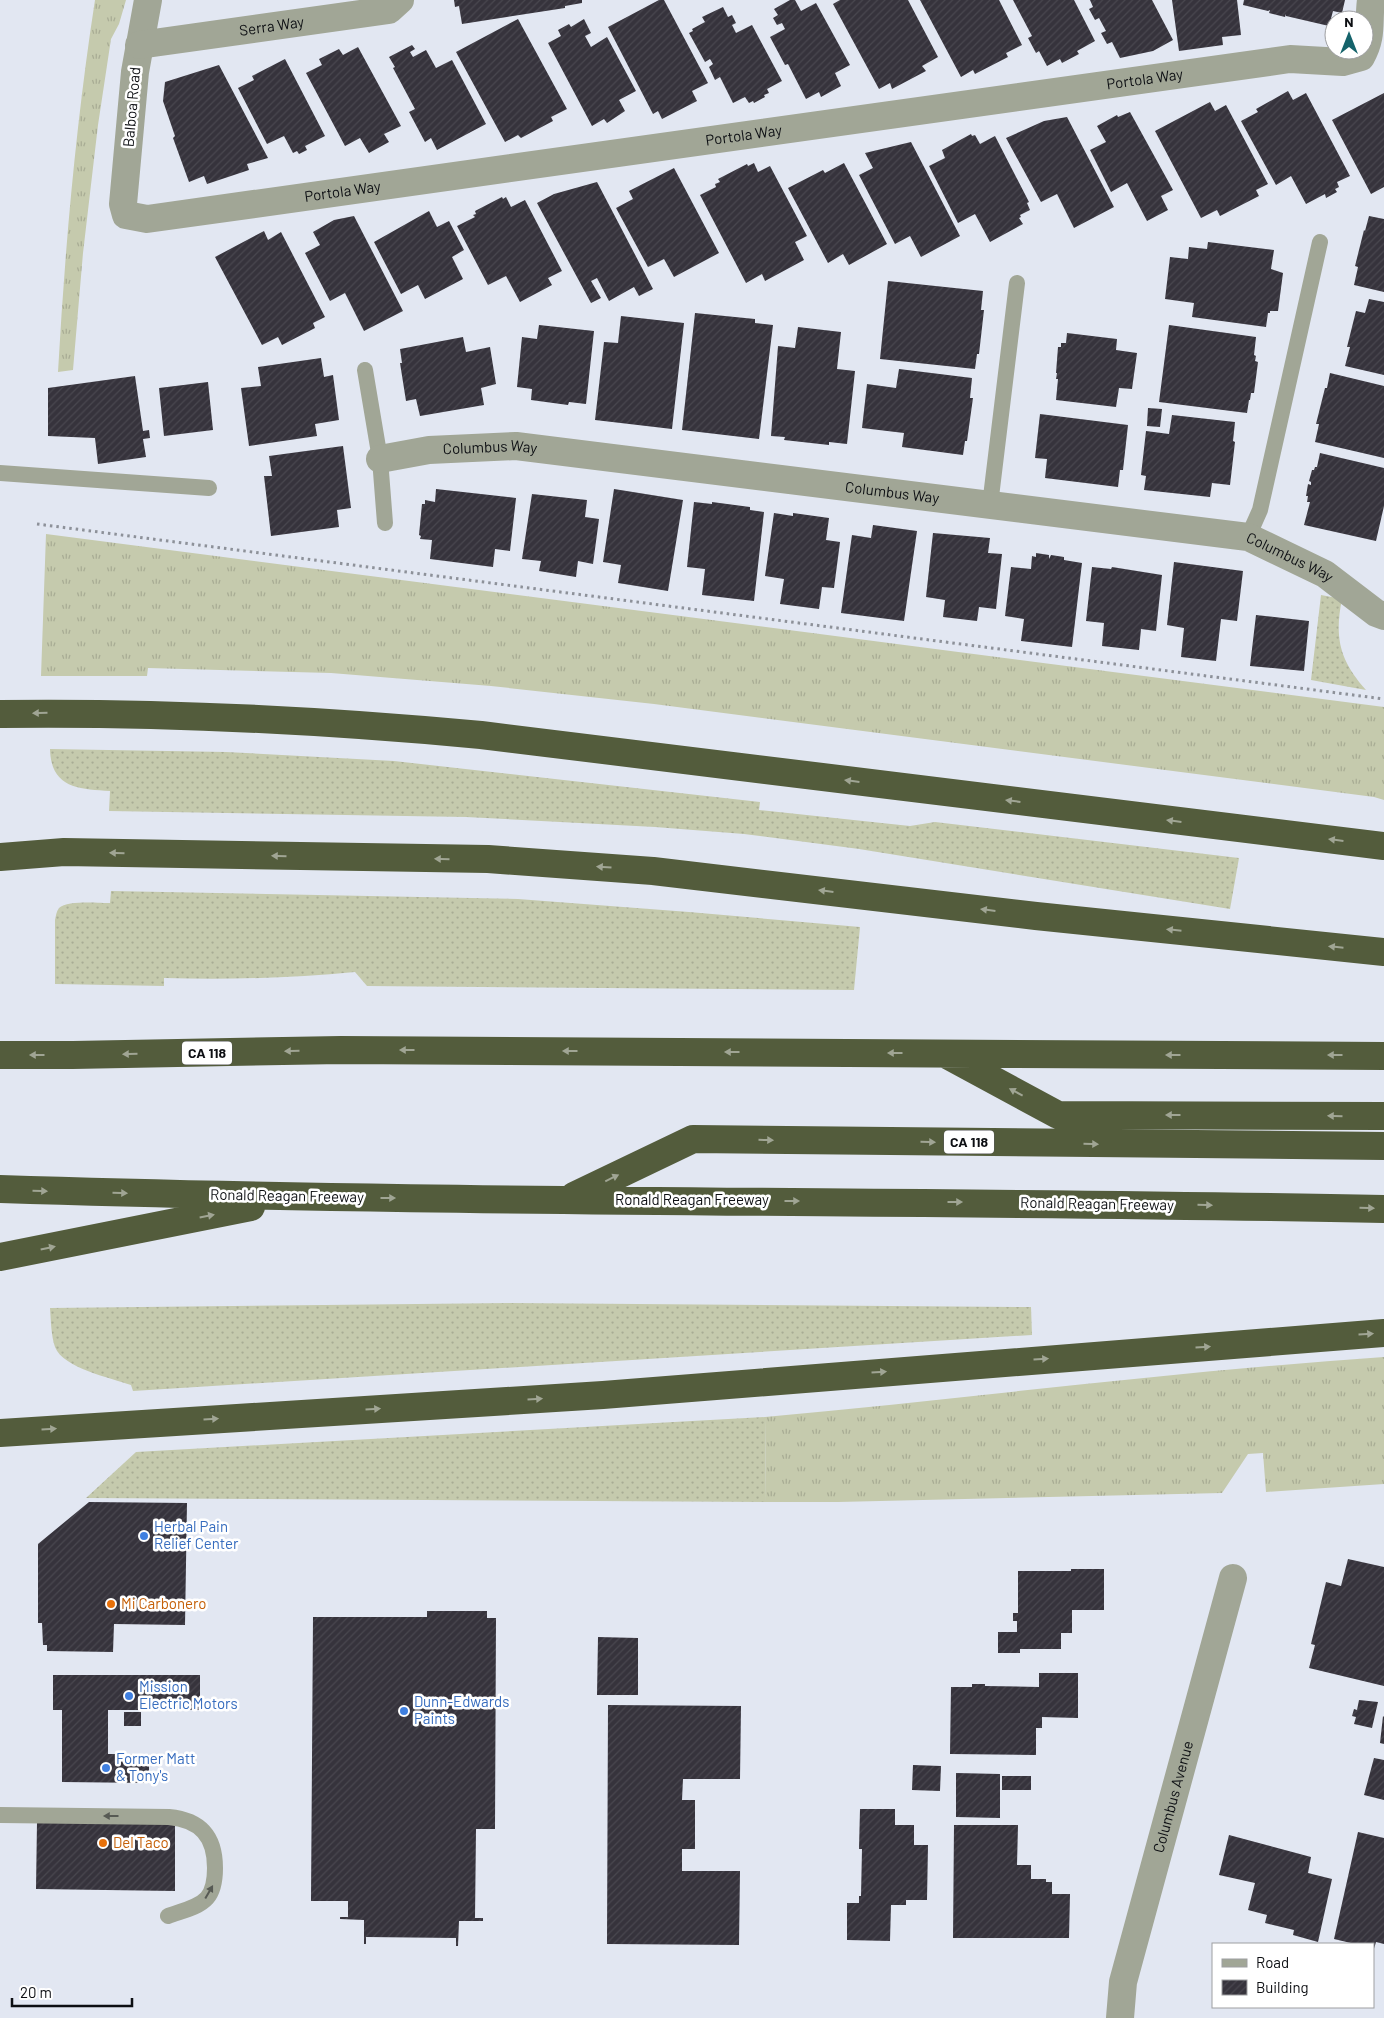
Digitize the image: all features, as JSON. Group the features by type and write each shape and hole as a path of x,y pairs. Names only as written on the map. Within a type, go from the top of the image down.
{"highway":[{"path":"0,714 81,713 250,718 372,725 481,735 1384,846"},
{"path":"0,857 64,852 488,859 653,871 1046,917 1384,952"},
{"name":"CA 118","path":"0,1055 341,1050 1384,1056"},
{"name":"CA 118","path":"944,1053 1058,1115 1384,1116"},
{"name":"CA 118","path":"568,1199 693,1139 1384,1146"},
{"name":"Ronald Reagan Freeway","path":"0,1189 304,1197 1105,1204 1384,1209"},
{"path":"0,1257 304,1197"},
{"path":"0,1433 603,1395 1384,1333"}],"street":[{"name":"Balboa Road","path":"126,215 123,204 139,45 148,0"},
{"name":"Serra Way","path":"139,45 389,10 400,0"},
{"name":"Portola Way","path":"126,215 147,219 1290,59 1343,62 1361,57 1368,45 1371,0"},
{"name":"Columbus Way","path":"380,459 428,450 516,446 1248,537 1325,574 1376,613 1384,616"},
{"name":"Columbus Avenue","path":"1120,2018 1123,1982 1233,1578"}],"lane":[{"path":"1248,537 1260,510 1320,242"},
{"path":"990,505 1017,283"},
{"path":"365,370 380,459 385,522"},
{"path":"0,473 209,488"},
{"path":"0,1816 169,1816 190,1820 209,1838 215,1857 215,1879 210,1893 201,1903 168,1916"}],"path":[{"path":"37,524 1384,699"}],"green space":[{"path":"95,0 126,0 119,24 111,39 98,125 83,253 73,370 58,372 72,185 82,92"},
{"path":"46,534 1384,707 1384,800 1374,797 654,704 491,686 331,673 148,668 147,676 41,676"},
{"path":"1321,595 1342,599 1339,626 1341,648 1350,669 1366,690 1311,680"},
{"path":"50,749 226,752 394,761 760,802 759,810 910,826 935,822 1239,858 1230,909 859,849 744,834 655,827 466,817 109,811 110,791 87,789 68,784 55,772"},
{"path":"111,891 518,899 860,927 854,990 367,986 355,972 260,978 164,978 164,986 55,984 55,920 58,909 63,905 76,903 110,903"},
{"path":"510,1303 1031,1307 1032,1335 133,1391 131,1385 88,1371 67,1361 60,1354 55,1347 53,1338 50,1308"},
{"path":"1384,1357 1384,1484 1266,1492 1263,1453 1248,1454 1222,1493 766,1502 765,1417 1152,1377"},
{"path":"765,1417 766,1502 86,1498 136,1452"}],"building":[{"path":"454,0 582,0 582,3 565,6 565,8 462,24 459,6 455,7"},
{"path":"659,0 664,0 708,83 692,91 697,101 662,119 658,111 653,114 608,27"},
{"path":"790,0 795,0 801,11 816,3 850,65 835,73 841,86 821,97 819,92 806,99 788,64 785,65 770,37 785,29 782,23 777,25 773,18 778,15 774,9"},
{"path":"840,0 908,0 938,57 922,66 926,71 892,89 890,83 879,89 833,4"},
{"path":"920,0 999,0 1022,45 1006,53 1008,57 975,74 973,70 961,77"},
{"path":"1013,0 1074,0 1095,41 1077,51 1079,54 1062,63 1060,59 1047,66 1039,51 1036,53 1028,38 1032,36"},
{"path":"1090,0 1152,0 1173,40 1153,51 1120,58 1112,42 1107,44 1101,33 1106,31 1099,18 1095,20 1089,9 1093,7"},
{"path":"1172,0 1237,0 1241,35 1222,37 1223,45 1179,51"},
{"path":"1244,0 1345,0 1343,10 1324,10 1324,25 1286,16 1286,14 1285,17 1269,13 1270,10 1243,5"},
{"path":"723,7 728,17 732,15 736,23 732,25 736,33 752,25 782,81 767,89 769,93 754,103 753,101 749,103 745,97 733,103 720,77 715,80 709,67 713,64 710,59 705,62 689,33 693,31 692,29 705,22 702,17"},
{"path":"518,19 567,109 551,117 553,121 521,138 518,135 505,142 456,52"},
{"path":"584,19 591,33 585,36 591,47 607,37 636,91 619,100 625,111 607,123 604,119 592,126 548,43 561,36 558,30 569,24 571,27"},
{"path":"412,45 415,49 410,52 413,57 426,50 436,68 452,60 486,124 437,150 431,138 425,142 409,112 415,109 389,57"},
{"path":"358,47 401,126 384,134 389,142 369,153 360,138 345,146 306,73 322,65 319,59 339,49 343,55"},
{"path":"285,59 325,136 305,146 307,150 299,154 297,151 293,153 284,136 267,144 238,88 254,80 252,76"},
{"path":"219,65 268,158 247,164 249,170 207,184 204,176 189,182 173,138 175,136 163,101 165,82"},
{"path":"1288,91 1293,100 1306,93 1350,176 1337,182 1339,187 1335,189 1337,192 1326,198 1325,194 1306,204 1291,176 1276,185 1241,121 1258,112 1256,109"},
{"path":"1384,93 1384,187 1371,194 1332,120"},
{"path":"1210,102 1215,111 1226,105 1268,184 1256,190 1259,196 1220,216 1217,210 1201,218 1155,131"},
{"path":"1130,112 1173,190 1161,196 1168,210 1147,221 1127,183 1111,192 1090,150 1106,142 1097,126 1117,115 1118,117"},
{"path":"1067,117 1114,207 1074,228 1057,194 1041,202 1006,138 1044,121"},
{"path":"971,134 972,136 975,135 980,144 995,136 1029,202 1027,203 1030,210 1020,215 1021,217 1019,218 1023,224 990,242 975,214 958,223 929,166 945,158 942,150"},
{"path":"911,142 960,236 921,257 910,236 895,244 859,175 873,168 865,153"},
{"path":"754,163 758,172 770,166 807,236 795,242 804,260 765,281 762,274 746,283 700,195 716,187 715,184 720,182 718,179 747,164 748,166"},
{"path":"844,163 887,244 849,265 843,254 828,263 788,188 823,170 825,173"},
{"path":"674,168 719,253 674,277 664,259 648,267 616,208 633,199 629,191"},
{"path":"597,182 653,289 639,296 634,287 609,301 597,278 591,281 601,298 591,303 537,203 554,194"},
{"path":"502,197 503,199 506,197 511,207 525,200 562,271 548,278 552,285 520,302 506,276 488,285 457,226 475,217 473,215 476,214 475,211"},
{"path":"429,211 437,227 449,221 464,250 452,257 463,279 425,299 418,285 401,294 374,242"},
{"path":"354,216 403,311 364,331 345,293 330,301 305,253 320,245 313,232 334,220"},
{"path":"1369,216 1384,219 1384,292 1354,285 1358,267 1355,266"},
{"path":"264,231 268,240 281,232 325,317 313,323 315,328 282,345 278,337 262,345 215,257"},
{"path":"1208,242 1274,250 1271,269 1283,273 1278,311 1270,311 1268,313 1266,327 1192,317 1194,303 1165,299 1170,257 1188,259 1189,247 1207,249"},
{"path":"888,281 983,291 981,310 984,310 979,354 977,354 975,369 880,359"},
{"path":"1369,299 1384,302 1384,375 1345,366 1350,347 1347,347 1356,311 1365,313"},
{"path":"695,313 755,319 755,323 773,325 759,439 682,430"},
{"path":"621,316 684,323 672,429 595,420 604,342 618,343"},
{"path":"539,325 594,331 586,404 569,402 568,405 531,400 532,389 517,387 522,337 537,339"},
{"path":"1169,325 1256,337 1254,355 1256,356 1255,361 1258,362 1254,393 1251,393 1247,413 1159,402"},
{"path":"798,327 841,332 837,369 855,371 847,444 829,442 829,445 784,440 785,437 771,436 778,346 795,348"},
{"path":"1067,333 1117,339 1116,350 1137,353 1132,389 1119,388 1116,407 1056,400 1058,347 1061,347 1061,343 1066,343"},
{"path":"463,337 466,352 490,347 496,384 481,388 484,405 420,416 416,399 406,401 400,363 402,363 400,349"},
{"path":"321,358 324,377 333,375 339,420 315,424 317,436 249,446 241,388 261,386 258,367"},
{"path":"899,369 972,378 970,398 973,398 967,441 965,441 963,455 902,447 904,433 862,428 867,384 896,388"},
{"path":"1330,373 1384,386 1384,458 1315,442 1319,424 1316,424"},
{"path":"135,376 143,431 149,430 150,438 143,439 146,457 98,464 95,438 48,436 48,388"},
{"path":"208,382 213,430 164,436 159,388"},
{"path":"1148,408 1162,409 1160,427 1147,426"},
{"path":"1040,414 1128,425 1123,470 1120,470 1118,487 1045,478 1047,459 1035,458"},
{"path":"1172,415 1235,422 1233,441 1235,442 1230,485 1212,483 1210,497 1144,490 1146,476 1141,475 1146,431 1169,434"},
{"path":"343,446 351,508 337,510 339,527 271,536 264,476 272,476 269,456"},
{"path":"1320,453 1384,468 1384,506 1376,541 1304,525 1310,502 1307,502 1308,496 1306,496 1308,484 1311,485 1309,481 1312,470 1317,467"},
{"path":"436,489 516,498 510,551 495,549 493,567 430,559 432,540 420,539 421,536 419,535 422,504 425,504 425,500 435,502"},
{"path":"614,489 683,500 668,591 618,583 621,565 603,562"},
{"path":"532,494 587,500 585,517 599,519 593,564 578,561 576,577 539,571 541,561 522,559"},
{"path":"694,502 712,504 712,502 750,507 750,510 764,512 754,601 702,595 705,569 687,567"},
{"path":"774,513 793,516 793,513 829,518 826,540 840,542 834,588 822,587 819,609 780,604 784,579 765,576"},
{"path":"873,525 917,531 904,621 841,613 852,535 871,538"},
{"path":"933,533 990,538 988,553 1002,554 996,609 979,607 977,621 943,617 945,600 926,597"},
{"path":"1036,553 1049,555 1049,559 1051,555 1064,557 1064,560 1082,563 1072,647 1021,641 1024,619 1005,616 1011,567 1031,569 1032,556 1036,557"},
{"path":"1174,562 1243,571 1237,621 1221,619 1216,661 1181,657 1184,628 1167,625"},
{"path":"1092,567 1111,569 1112,567 1162,575 1156,631 1141,629 1139,650 1102,646 1104,623 1086,621"},
{"path":"1256,615 1309,621 1304,671 1250,666"},
{"path":"89,1502 187,1503 185,1625 114,1624 113,1652 47,1651 47,1645 43,1645 42,1623 38,1623 38,1544"},
{"path":"1348,1559 1384,1567 1384,1686 1309,1668 1315,1645 1311,1644 1326,1582 1341,1586"},
{"path":"1071,1569 1104,1569 1104,1610 1072,1610 1072,1633 1061,1633 1061,1649 1020,1649 1020,1653 998,1653 998,1632 1017,1632 1017,1621 1013,1621 1013,1613 1018,1613 1018,1571 1071,1571"},
{"name":"Dunn-Edwards Paints","path":"427,1611 487,1611 487,1618 496,1618 495,1829 476,1829 475,1918 483,1918 483,1921 459,1921 458,1946 456,1946 456,1938 366,1937 366,1944 364,1944 364,1920 340,1919 340,1917 348,1917 348,1901 311,1901 313,1617 427,1617"},
{"path":"598,1637 638,1638 638,1695 597,1695"},
{"path":"1039,1673 1078,1673 1078,1718 1042,1717 1042,1728 1036,1728 1036,1755 950,1754 951,1687 972,1687 972,1684 985,1684 985,1686 1039,1687"},
{"path":"53,1675 200,1675 200,1710 108,1710 108,1754 149,1754 149,1783 62,1782 62,1710 53,1710"},
{"path":"1359,1700 1378,1702 1372,1728 1354,1724 1356,1717 1352,1716 1354,1709 1357,1710"},
{"path":"608,1705 741,1706 740,1779 683,1779 682,1800 695,1800 695,1849 682,1849 682,1871 740,1871 739,1945 607,1944"},
{"path":"124,1712 141,1712 141,1726 124,1726"},
{"path":"1384,1717 1384,1744 1380,1743"},
{"path":"1374,1758 1384,1760 1384,1800 1364,1795"},
{"path":"913,1765 941,1766 940,1791 912,1790"},
{"path":"956,1773 1000,1774 1000,1818 956,1817"},
{"path":"1002,1776 1031,1776 1031,1790 1002,1790"},
{"path":"860,1809 895,1809 895,1825 914,1825 914,1845 928,1845 927,1900 906,1900 906,1905 891,1905 890,1941 847,1940 847,1903 859,1903 859,1896 861,1896 862,1849 859,1849"},
{"name":"Del Taco","path":"37,1822 175,1823 175,1891 36,1889"},
{"path":"954,1825 1018,1825 1017,1865 1031,1865 1031,1879 1046,1879 1046,1882 1052,1882 1052,1894 1070,1894 1069,1938 953,1938"},
{"path":"1358,1832 1384,1838 1384,1944 1376,1942 1374,1949 1374,1943 1351,1943 1334,1939"},
{"path":"1229,1835 1311,1857 1308,1873 1332,1879 1318,1942 1293,1935 1294,1930 1265,1923 1267,1915 1248,1910 1255,1883 1219,1875"}],"place":[{"name":"Herbal Pain Relief Center","path":"144,1536"},
{"name":"Mi Carbonero","path":"111,1604"},
{"name":"Mission Electric Motors","path":"129,1696"},
{"name":"Dunn-Edwards Paints","path":"404,1711"},
{"name":"Former Matt & Tony's","path":"106,1768"},
{"name":"Del Taco","path":"103,1843"}]}
